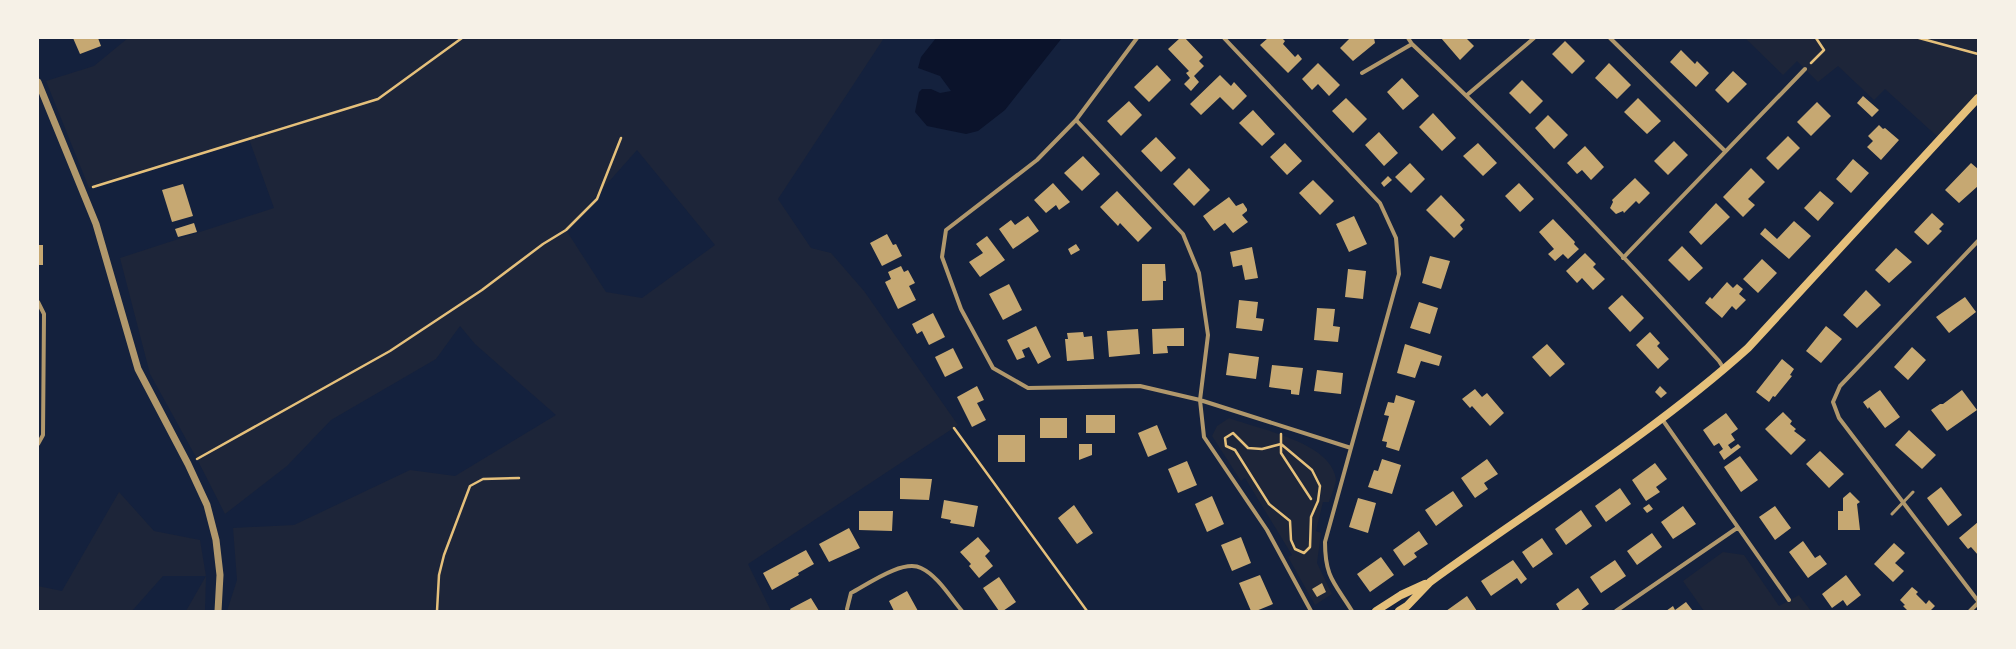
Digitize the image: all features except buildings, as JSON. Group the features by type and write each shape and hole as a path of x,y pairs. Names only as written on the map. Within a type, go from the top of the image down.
{"main road":[{"path":"1376,611 1402,595 1430,582 1662,419 1724,369 1748,348 1978,98"},
{"path":"1399,611 1407,606 1430,582"}],"street":[{"path":"1137,38 1076,120 1036,160 946,230 942,257 961,310 993,368 1028,388 1140,386 1200,400 1351,448"},
{"path":"1224,38 1380,203 1396,238 1399,274 1325,542 1325,559 1328,574 1352,611"},
{"path":"1408,38 1412,44 1467,95 1623,258 1719,361 1724,369"},
{"path":"1467,95 1534,38"},
{"path":"1610,38 1725,151"},
{"path":"1362,73 1412,44"},
{"path":"1623,258 1805,69"},
{"path":"38,82 96,224 138,369 188,464 207,505 216,540 220,575 218,611"},
{"path":"1076,120 1183,234 1199,273 1208,335 1200,400 1204,437 1266,530 1311,611"},
{"path":"1970,611 1978,602 1839,418 1833,402 1840,386 1978,241"},
{"path":"38,302 44,314 43,435 38,444"},
{"path":"1662,419 1737,528 1789,600"},
{"path":"1616,611 1737,528"},
{"path":"846,609 851,593 902,566 921,568 938,582 962,611"}],"lane":[{"path":"1892,514 1913,492"}],"path":[{"path":"83,190 378,99 462,38"},
{"path":"1805,69 1824,50 1816,38"},
{"path":"1919,38 1978,54"},
{"path":"188,464 390,351 482,290 543,244 566,230 597,199 621,138"},
{"path":"1282,425 1281,453 1311,499"},
{"path":"954,428 1087,611"},
{"path":"1233,433 1248,448 1262,449 1272,445 1281,444 1312,470 1320,486 1318,501 1311,517 1310,547 1304,554 1295,550 1290,521 1269,504 1235,450 1226,446 1225,438 1233,433"},
{"path":"437,611 439,575 444,555 470,486 483,479 519,478"}],"shaded area":[{"path":"128,38 884,38 778,199 811,248 831,253 864,291 958,425 748,564 771,611 227,611 237,580 233,528 294,525 410,470 455,476 556,415 475,344 460,326 436,359 331,420 287,466 225,514 197,459 150,374 120,258 274,208 249,139 89,188 46,81 94,66","holes":["637,150 715,245 642,298 606,292 566,230"]},
{"path":"936,38 1062,38 1005,110 978,131 966,134 927,126 915,112 919,92 922,89 931,89 940,93 951,91 940,76 918,68 921,57"},
{"path":"1745,38 1978,38 1978,98 1940,139 1885,89 1874,100 1838,66 1818,82 1797,61 1783,75"},
{"path":"1229,418 1274,432 1308,446 1321,455 1331,466 1336,479 1335,484 1329,502 1323,502 1316,531 1321,533 1317,563 1332,594 1315,605 1288,557 1292,555 1245,478 1241,481 1212,436 1217,426"},
{"path":"119,492 154,531 200,540 206,576 163,576 132,611 38,611 38,586 62,591"},
{"path":"1723,552 1744,555 1779,606 1799,595 1811,611 1704,611 1683,581"},
{"path":"206,576 205,611 186,611"}]}
